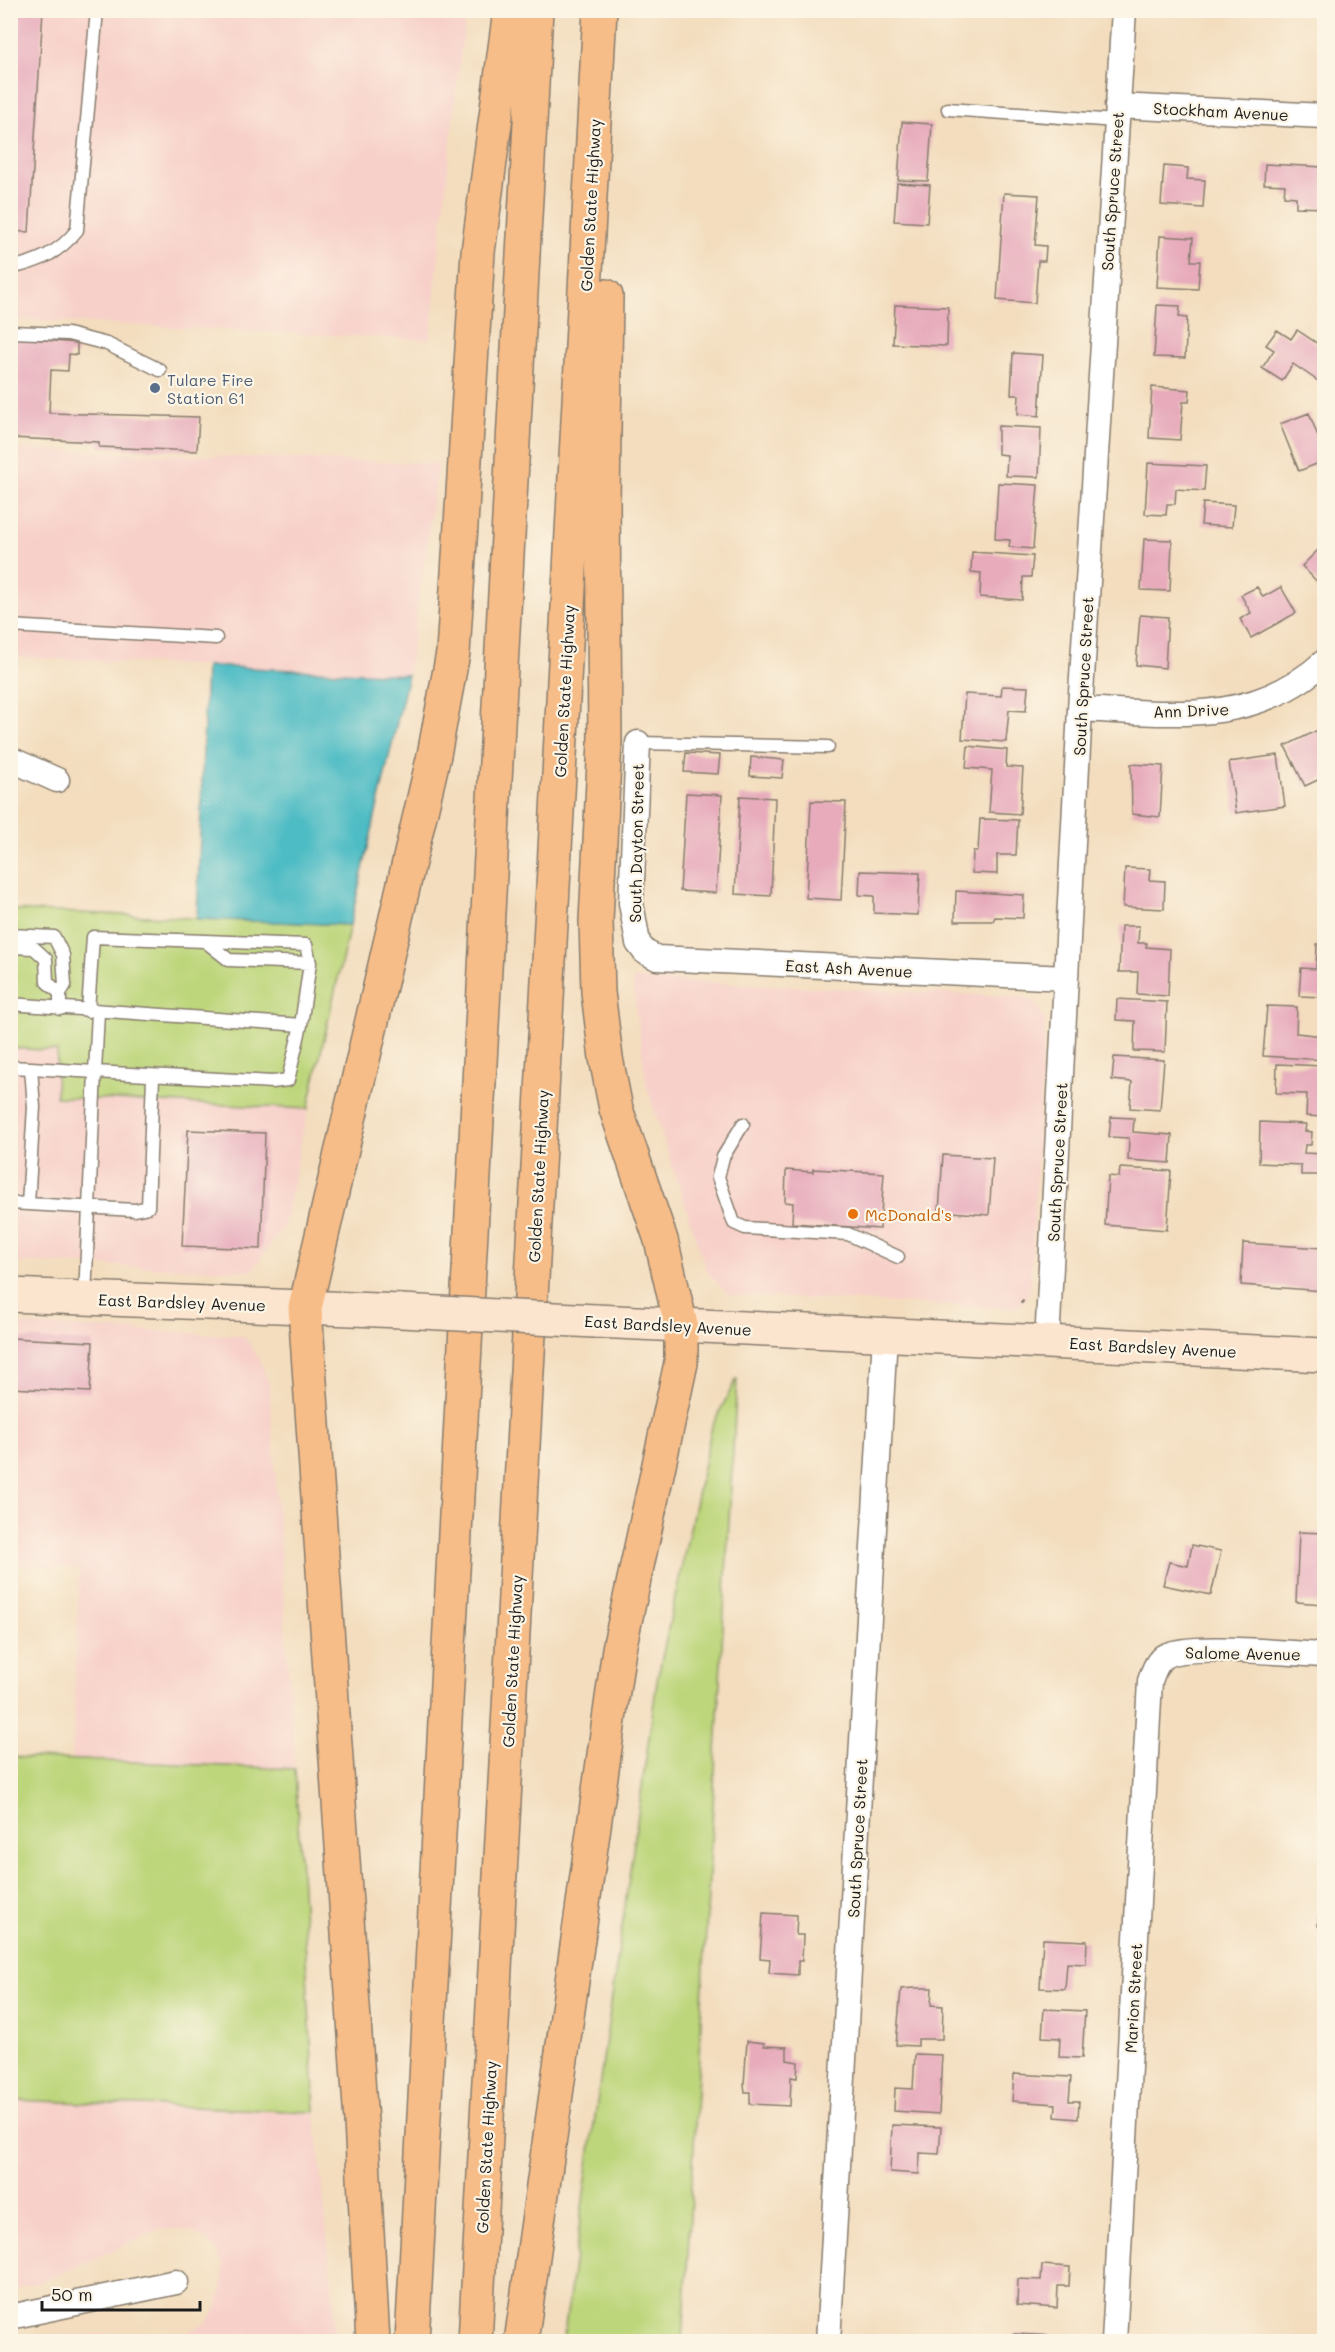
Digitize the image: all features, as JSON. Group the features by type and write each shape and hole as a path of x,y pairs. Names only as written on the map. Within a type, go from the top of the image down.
{"highway":[{"path":"373,2342 360,2110 305,1308 434,755 453,653 478,252 510,10"},
{"path":"412,2342 536,10"},
{"name":"Golden State Highway","path":"475,2342 600,10"},
{"path":"521,2342 619,1649 681,1368 681,1325 661,1240 616,1109 606,1058 598,992 596,921 605,742 603,500 609,135 595,107"}],"main road":[{"name":"East Bardsley Avenue","path":"10,1295 400,1311 1324,1355"}],"street":[{"name":"South Spruce Street","path":"1047,1342 1080,709 1124,10"},
{"name":"Stockham Avenue","path":"1117,114 1324,116"},
{"name":"Ann Drive","path":"1080,709 1210,713 1248,706 1281,691 1324,662"},
{"name":"South Dayton Street","path":"638,743 631,903 638,943"},
{"path":"10,759 57,780"},
{"name":"East Ash Avenue","path":"638,943 645,952 657,958 1066,978"},
{"name":"South Spruce Street","path":"828,2342 885,1335"},
{"name":"Salome Avenue","path":"1162,1658 1188,1649 1324,1655"},
{"name":"Marion Street","path":"1114,2342 1150,1681 1154,1669 1162,1658"},
{"path":"10,2317 176,2282"}],"lane":[{"path":"10,268 38,262 66,243 77,230 97,10"},
{"name":"Stockham Avenue","path":"948,109 1117,114"},
{"path":"10,332 68,334 107,344 160,370"},
{"path":"10,626 216,638"},
{"path":"638,743 828,747"},
{"path":"10,935 54,937 63,955 65,985 60,993 60,1010"},
{"path":"10,1067 95,1072 153,1077 272,1082 288,1080 301,1025 310,963 306,945 93,937 95,1072 85,1298"},
{"path":"205,940 229,960 310,963"},
{"path":"10,947 34,948 46,959 47,982 60,993"},
{"path":"10,1004 60,1010 301,1025"},
{"path":"28,1204 34,1107 31,1068"},
{"path":"10,1203 135,1210 148,1207 153,1077"},
{"path":"743,1124 723,1157 718,1177 734,1223 746,1228 848,1234 898,1257"}],"shaded area":[{"path":"10,11 467,11 458,73 430,340 11,319"},
{"path":"11,449 438,464 408,675 11,657"},
{"path":"632,979 1021,997 1035,1002 1045,1020 1030,1288 1027,1298 1021,1304 1009,1308 729,1295 707,1272 647,1088"},
{"path":"11,1048 57,1051 56,1097 308,1109 284,1225 252,1271 11,1262"},
{"path":"10,1324 244,1336 259,1359 269,1384 295,1769 72,1760 79,1569 11,1565"},
{"path":"11,2100 315,2112 334,2310 334,2341 18,2341 58,2336 184,2333 206,2324 217,2308 222,2288 223,2265 213,2246 200,2235 182,2229 161,2229 43,2281 11,2290"}],"green space":[{"path":"10,910 350,925 308,1109 56,1097 57,1051 11,1048"},
{"path":"737,1378 683,2341 563,2341 657,1681 712,1426"},
{"path":"10,1757 295,1769 315,2112 14,2100 16,2029 10,2029"}],"water":[{"path":"206,666 408,675 350,925 197,919"}],"building":[{"path":"10,10 43,10 29,232 10,231"},
{"path":"902,122 932,124 928,181 898,180"},
{"path":"1265,164 1324,167 1324,208 1296,207 1296,197 1284,196 1285,185 1264,184"},
{"path":"1164,166 1188,168 1187,179 1205,180 1203,208 1161,205"},
{"path":"897,183 930,185 927,223 894,221"},
{"path":"1004,193 1039,195 1035,245 1046,246 1045,261 1038,261 1035,303 997,300"},
{"path":"1160,236 1193,238 1191,261 1200,261 1198,289 1157,287"},
{"path":"895,305 948,307 947,346 893,344"},
{"path":"1157,305 1180,306 1179,317 1187,318 1185,358 1154,357"},
{"path":"1277,330 1291,339 1297,330 1324,348 1324,378 1321,383 1293,364 1282,381 1262,368 1274,350 1266,345"},
{"path":"10,337 77,343 77,355 69,354 68,371 51,370 49,413 199,417 197,451 99,447 99,442 10,438"},
{"path":"1013,353 1043,355 1039,416 1018,414 1019,395 1011,395"},
{"path":"1152,387 1190,390 1189,402 1183,402 1180,440 1149,438"},
{"path":"1309,413 1324,452 1324,461 1299,471 1280,424"},
{"path":"998,426 1041,428 1039,477 1006,476 1007,455 998,454"},
{"path":"1148,463 1206,466 1204,491 1176,489 1175,504 1167,504 1166,515 1145,514"},
{"path":"998,483 1038,485 1033,549 1009,547 1010,540 995,539"},
{"path":"1203,503 1234,505 1232,527 1201,525"},
{"path":"1144,539 1172,540 1170,591 1141,590"},
{"path":"1324,544 1324,589 1302,566"},
{"path":"972,552 1033,556 1031,577 1023,577 1022,600 980,597 981,573 971,572"},
{"path":"1257,587 1263,597 1281,587 1296,613 1251,638 1240,619 1251,613 1241,595"},
{"path":"1140,615 1168,617 1165,668 1136,665"},
{"path":"1002,686 1028,687 1026,711 1009,710 1006,742 962,739 965,694 1001,696"},
{"path":"1324,727 1324,777 1305,786 1285,746"},
{"path":"968,746 1007,750 1006,767 1023,768 1020,814 989,812 992,770 966,768"},
{"path":"686,753 720,755 718,774 684,772"},
{"path":"1278,755 1285,806 1236,813 1229,762"},
{"path":"751,757 784,760 782,778 750,776"},
{"path":"1131,764 1163,766 1160,817 1132,814"},
{"path":"686,793 722,795 716,893 680,891"},
{"path":"740,796 775,798 771,896 735,894"},
{"path":"811,801 846,802 841,900 806,898"},
{"path":"980,819 1018,820 1016,855 997,855 997,874 972,873 973,851 978,851"},
{"path":"1125,868 1150,869 1149,880 1165,881 1164,909 1123,907"},
{"path":"860,871 920,873 918,915 874,913 874,896 859,895"},
{"path":"956,891 1024,895 1023,918 995,917 993,921 955,921"},
{"path":"1121,926 1139,926 1138,943 1147,943 1146,947 1170,949 1168,996 1137,994 1138,972 1119,972"},
{"path":"1317,944 1324,944 1324,997 1299,996 1301,968 1316,969"},
{"path":"1117,999 1167,1002 1165,1052 1134,1051 1135,1021 1116,1020"},
{"path":"1267,1006 1297,1007 1296,1033 1324,1036 1324,1060 1263,1056"},
{"path":"1114,1057 1164,1060 1160,1110 1130,1108 1132,1082 1112,1080"},
{"path":"1277,1064 1324,1066 1324,1117 1306,1116 1307,1094 1276,1093"},
{"path":"1111,1117 1134,1118 1133,1132 1172,1135 1170,1163 1128,1160 1129,1138 1109,1137"},
{"path":"1260,1122 1306,1124 1305,1131 1312,1132 1311,1145 1305,1145 1304,1153 1324,1154 1324,1175 1301,1175 1301,1165 1259,1163"},
{"path":"188,1130 265,1133 261,1249 182,1246"},
{"path":"943,1155 993,1158 989,1215 939,1211"},
{"path":"1120,1168 1171,1171 1167,1230 1105,1225 1108,1176 1119,1177"},
{"path":"813,1169 884,1173 880,1229 792,1223 793,1203 785,1202 786,1170 813,1172"},
{"path":"1243,1243 1324,1248 1324,1291 1241,1285"},
{"path":"10,1338 93,1342 90,1392 10,1388"},
{"path":"1299,1532 1324,1533 1324,1604 1296,1602"},
{"path":"1192,1545 1221,1551 1211,1595 1163,1585 1169,1562 1188,1566"},
{"path":"1320,1894 1324,1894 1324,1926 1318,1926"},
{"path":"763,1913 797,1915 796,1935 803,1935 802,1961 798,1961 798,1975 769,1973 770,1959 760,1958"},
{"path":"1043,1939 1087,1941 1086,1964 1067,1963 1065,1989 1040,1988"},
{"path":"932,1988 931,2005 943,2006 942,2039 918,2039 918,2046 896,2045 901,1989"},
{"path":"1044,2009 1085,2011 1082,2058 1059,2057 1060,2038 1042,2037"},
{"path":"747,2041 764,2043 764,2046 787,2047 787,2060 798,2062 797,2078 791,2077 790,2106 750,2104 750,2092 745,2092 744,2084"},
{"path":"915,2054 942,2055 939,2114 894,2111 895,2088 913,2089"},
{"path":"1014,2074 1071,2077 1069,2101 1079,2101 1078,2119 1055,2117 1056,2104 1012,2101"},
{"path":"892,2125 941,2127 939,2154 920,2153 919,2174 890,2172"},
{"path":"1042,2265 1070,2267 1069,2286 1058,2286 1057,2308 1017,2305 1018,2279 1041,2280"},
{"path":"1014,2334 1056,2336 1056,2342 1014,2342"}],"place":[{"name":"Tulare Fire Station 61","path":"155,388"},
{"name":"McDonald's","path":"853,1214"}]}
